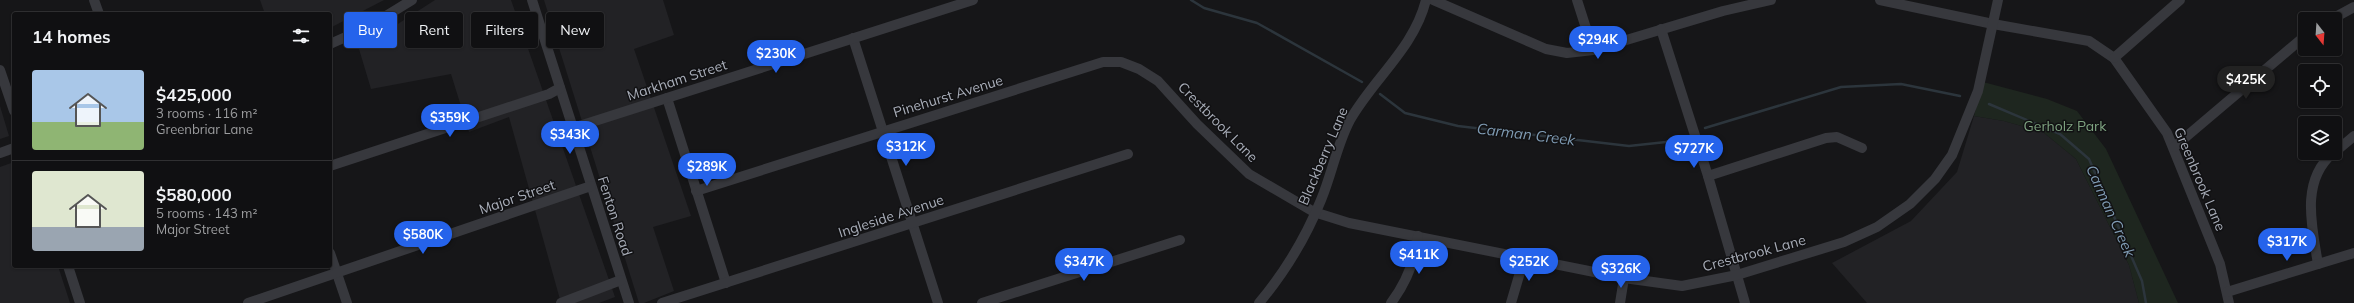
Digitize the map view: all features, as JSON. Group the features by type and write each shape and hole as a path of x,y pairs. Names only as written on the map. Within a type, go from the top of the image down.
{"street":[{"path":"94,0 98,12"},
{"path":"332,43 368,27 412,0"},
{"name":"Fenton Road","path":"532,0 629,303"},
{"name":"Markham Street","path":"573,128 973,0"},
{"name":"Blackberry Lane","path":"1259,303 1280,277 1311,223 1314,212 1321,201 1349,121 1369,90 1401,54 1426,0"},
{"path":"1432,0 1546,49 1568,53 1593,50 1723,11 1771,0"},
{"path":"1577,0 1593,50"},
{"name":"Greenbrook Lane","path":"1880,0 1993,24 2089,41 2114,58 2167,133 2174,147 2220,264 2227,292 2228,303"},
{"name":"Crestbrook Lane","path":"1139,69 1158,81 1197,124 1249,174 1314,212 1350,223 1522,256 1624,278 1682,286 1737,275 1844,242 1877,227 1910,204 1935,178 1952,155 1962,134 1978,91 1998,0"},
{"path":"2114,58 2180,0"},
{"path":"2342,14 2354,7"},
{"path":"1661,30 1708,176 1745,303"},
{"path":"853,38 938,303"},
{"path":"2174,147 2298,42"},
{"name":"Pinehurst Avenue","path":"696,191 1103,62 1121,62 1139,69"},
{"path":"0,70 12,105"},
{"path":"332,165 549,94 560,88"},
{"path":"667,98 726,283"},
{"path":"2342,146 2354,136"},
{"path":"1708,176 1826,138 1837,137 1862,148"},
{"path":"0,153 12,149"},
{"name":"Ingleside Avenue","path":"662,303 1128,154"},
{"path":"2318,264 2310,210 2312,189 2317,175 2328,160"},
{"name":"Major Street","path":"248,303 591,186"},
{"path":"1391,303 1405,283 1416,248 1418,236"},
{"path":"982,303 1180,240"},
{"path":"2227,292 2354,253"},
{"path":"1511,303 1521,269 1522,256"},
{"path":"332,258 347,303"},
{"path":"69,268 80,303"},
{"path":"1620,303 1624,278"},
{"path":"561,303 621,280"}],"shaded area":[{"path":"260,0 384,0 361,12 344,12 344,21 332,27 332,12 264,12"},
{"path":"435,0 511,0 515,12 471,12 471,48 528,48 615,297 599,303 561,303 509,117 469,132 451,74 371,89 359,49 397,48 397,24 405,19 405,48 463,48 463,12 416,12"},
{"path":"544,0 663,0 674,35 634,49 691,216 653,227 674,291 644,303 639,303 559,48 604,48 604,12 548,12"},
{"path":"0,106 9,136 0,139"},
{"path":"1974,116 2004,121 2043,132 2076,159 2129,265 2139,303 1867,303 1832,263 1911,221 1957,172"},
{"path":"12,163 12,268 59,268 70,303 0,303 0,167"}],"green space":[{"name":"Gerholz Park","path":"1983,82 2047,99 2077,111 2106,149 2178,303 2139,303 2129,265 2076,159 2043,132 2004,121 1974,116"}],"waterway":[{"name":"Carman Creek","path":"1191,0 1204,8 1257,23 1362,82"},
{"name":"Carman Creek","path":"1705,128 1841,87 1901,84 1960,96"},
{"name":"Carman Creek","path":"1380,94 1405,113 1458,126 1629,146 1666,142 1678,137"},
{"name":"Carman Creek","path":"1989,104 2060,134 2089,159 2142,281 2146,303"}]}
